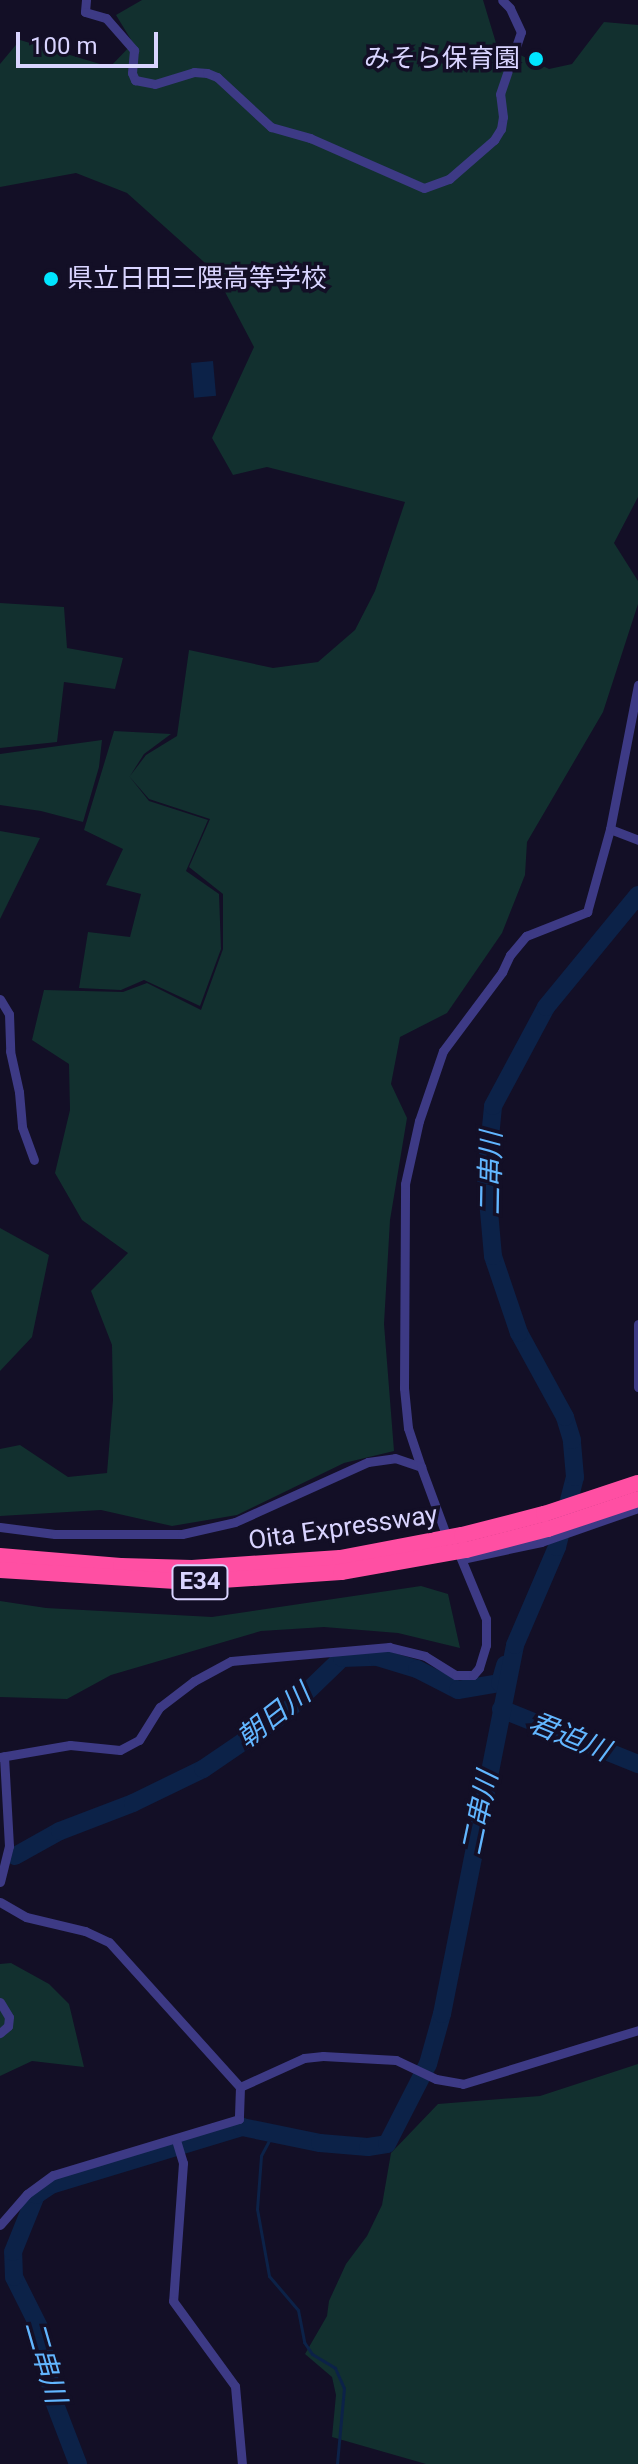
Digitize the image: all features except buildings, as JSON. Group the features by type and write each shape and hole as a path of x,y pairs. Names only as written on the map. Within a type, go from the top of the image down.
{"highway":[{"name":"Oita Expressway","path":"0,1556 105,1565 192,1568 397,1557 638,1483"},
{"name":"Oita Expressway","path":"0,1570 192,1582 268,1580 548,1529 638,1499"}],"street":[{"path":"86,0 85,12 106,18 134,50 132,73 135,80 155,84 194,72 207,73 217,77 271,127 310,138 424,188 449,179 494,140 501,129 500,94 521,32 502,0"},
{"path":"0,1882 9,1846 2,1756 70,1745 120,1750 139,1740 160,1707 194,1681 231,1661 389,1647 425,1656 456,1675 473,1675 479,1668 486,1645 486,1619 450,1533 445,1532 408,1428 404,1388 405,1184 419,1121 443,1051 526,936 587,912 610,829 638,685"},
{"path":"610,829 636,839"},
{"path":"1,1007 9,1014 10,1051 19,1092 22,1127 34,1160"},
{"path":"638,1324 638,1387"},
{"path":"0,1527 55,1534 182,1534 235,1522 299,1496 368,1462 395,1458 421,1467"},
{"path":"462,1559 541,1542 638,1508"},
{"path":"0,1902 26,1917 85,1931 109,1942 240,2087 239,2119 53,2175 27,2194 0,2225"},
{"path":"0,2002 9,2017 8,2026 0,2033"},
{"path":"240,2087 304,2058 364,2057 409,2065 436,2079 463,2084 638,2030"},
{"path":"176,2140 183,2163 173,2301 235,2386 242,2464"}],"green space":[{"path":"142,0 483,0 496,43 549,69 572,64 604,22 638,25 638,497 614,543 638,581 638,604 603,712 527,842 525,875 502,933 447,1013 400,1037 391,1084 407,1118 390,1220 384,1324 394,1451 344,1463 237,1515 172,1526 101,1510 0,1516 0,1449 20,1445 68,1477 107,1473 113,1400 112,1345 91,1291 128,1253 82,1220 55,1173 70,1110 69,1064 32,1040 44,990 123,992 147,983 201,1010 223,949 223,894 189,867 210,819 149,799 129,776 149,801 208,820 186,871 219,894 221,949 200,1006 144,980 121,990 79,988 88,932 130,937 141,894 106,885 123,849 84,830 114,731 171,734 144,754 130,776 146,755 177,736 189,650 273,668 318,662 355,630 375,591 405,502 267,467 233,475 212,438 254,347 214,271 127,193 76,173 0,187 0,64 20,40 110,67 133,43 116,15"},
{"path":"0,603 64,607 67,648 123,658 115,689 64,682 57,742 0,748"},
{"path":"102,740 99,767 83,822 0,805 0,754"},
{"path":"0,831 40,838 0,919"},
{"path":"0,1228 49,1255 32,1337 0,1371"},
{"path":"421,1586 448,1594 460,1648 398,1633 324,1627 261,1631 111,1675 67,1699 0,1697 0,1601 46,1608 212,1617"},
{"path":"11,1963 49,1984 69,2004 84,2067 32,2061 0,2076 0,1964"},
{"path":"638,2064 638,2464 426,2464 332,2437 336,2395 332,2377 305,2354 327,2316 329,2301 346,2264 367,2236 382,2205 391,2153 438,2104 540,2096"}],"water":[{"path":"213,361 216,396 194,398 191,363"}],"waterway":[{"name":"二串川","path":"78,2464 53,2399 40,2329 14,2277 13,2252 36,2195 51,2185 242,2127 320,2143 368,2147 387,2144 428,2064 442,2014 515,1645 557,1547 575,1477 572,1440 565,1417 519,1333 493,1256 486,1178 493,1106 546,1007 638,895"},
{"name":"朝日川","path":"15,1856 60,1831 133,1803 203,1769 285,1713 342,1658 377,1657 417,1669 458,1690 500,1683 505,1665"},
{"name":"君迫川","path":"501,1709 638,1764"},
{"path":"273,2133 261,2156 257,2209 269,2276 298,2310 304,2342 312,2354 335,2368 344,2388 337,2464"}],"place":[{"name":"みそら保育園","path":"536,59"},
{"name":"県立日田三隈高等学校","path":"51,279"}]}
